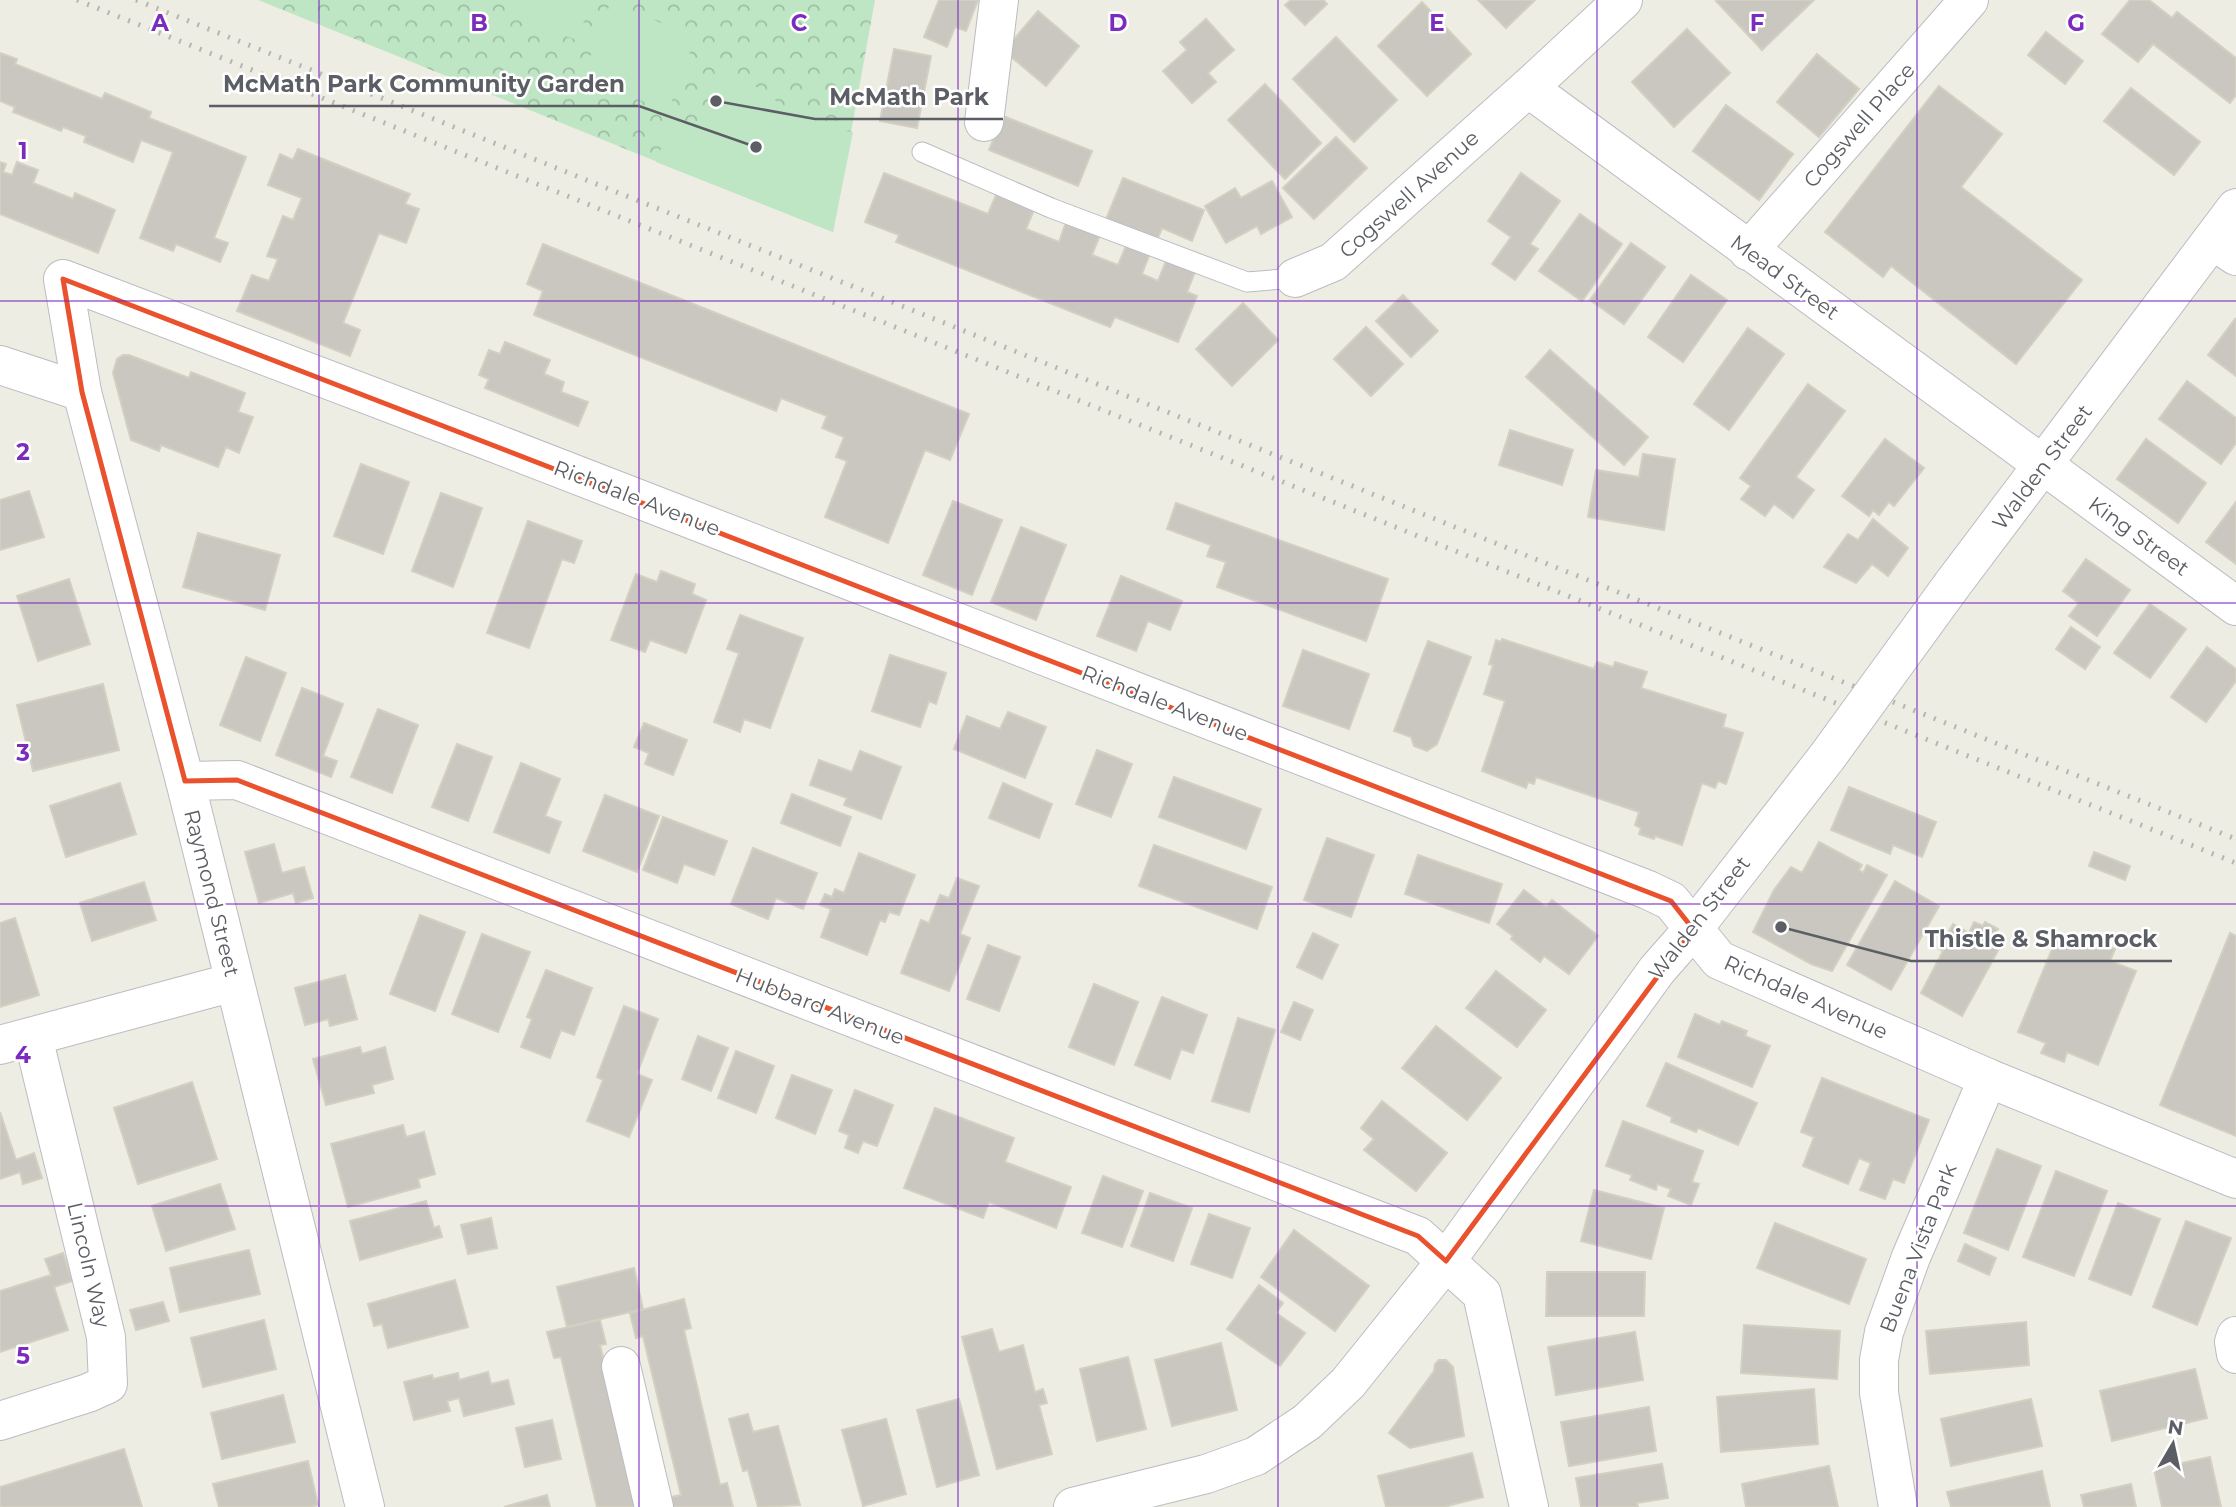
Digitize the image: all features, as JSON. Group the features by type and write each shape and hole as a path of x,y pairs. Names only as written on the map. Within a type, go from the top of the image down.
{"street":[{"path":"984,122 999,0"},
{"name":"Cogswell Avenue","path":"1295,278 1333,262 1623,0"},
{"name":"Cogswell Place","path":"1748,251 1969,0"},
{"name":"Mead Street","path":"1528,88 2042,466"},
{"name":"Walden Street","path":"1073,1507 1155,1497 1206,1474 1256,1456 1307,1422 1348,1383 1446,1261 1657,970 1693,929 1827,757 2042,466 2224,248 2236,208"},
{"name":"Raymond Street","path":"63,279 82,392 185,782 365,1507"},
{"name":"Richdale Avenue","path":"63,279 472,434 1648,890 1671,901 1719,960 1988,1078 2236,1180"},
{"path":"0,365 82,392"},
{"name":"King Street","path":"2042,466 2236,606"},
{"name":"Hubbard Avenue","path":"185,782 237,780 1418,1236 1482,1294 1530,1507"},
{"path":"16,1041 234,982"},
{"name":"Lincoln Way","path":"0,1421 108,1384 106,1337 16,1041"},
{"name":"Buena Vista Park","path":"1898,1507 1879,1393 1879,1360 1884,1332 1911,1257 1988,1078"},
{"path":"2236,1336 2236,1354"},
{"path":"621,1366 654,1507"}],"lane":[{"name":"Cogswell Avenue","path":"922,152 1051,208 1247,282 1295,278"}],"highlighted area":[{"path":"63,279 1671,901 1693,929 1446,1261 1418,1236 237,780 185,781 82,392"}],"green space":[{"path":"258,0 875,0 833,232 689,175"},
{"path":"525,0 592,0 577,40 518,19"},
{"path":"610,4 696,36 668,111 582,78"},
{"path":"728,74 751,83 809,120 853,132 833,232 656,162 669,128 703,132 718,80"}],"building":[{"path":"939,0 978,0 966,31 955,27 947,47 924,37"},
{"path":"1291,0 1323,0 1327,4 1305,25 1285,5"},
{"path":"1478,0 1535,0 1506,28"},
{"path":"1717,0 1814,0 1762,50"},
{"path":"2130,0 2149,0 2172,18 2177,12 2236,58 2236,95 2230,103 2153,44 2138,62 2102,34"},
{"path":"1422,2 1471,54 1427,96 1378,46"},
{"path":"1038,11 1079,46 1046,86 1004,51"},
{"path":"1206,19 1234,50 1208,73 1216,82 1192,103 1163,71 1187,50 1180,42"},
{"path":"1687,29 1730,73 1674,127 1632,82"},
{"path":"2046,32 2083,61 2065,84 2028,55"},
{"path":"1336,37 1397,100 1354,142 1293,79"},
{"path":"894,49 931,56 917,128 880,121"},
{"path":"0,53 17,59 15,64 102,99 105,93 151,112 149,118 246,157 214,238 228,243 220,262 176,244 173,251 140,238 173,152 141,140 133,162 84,142 86,136 63,127 61,131 13,112 15,107 0,101"},
{"path":"1817,54 1859,89 1819,137 1777,102"},
{"path":"1265,84 1321,143 1285,179 1228,120"},
{"path":"1939,86 2002,134 1961,187 2082,280 2016,364 1891,266 1883,277 1825,232"},
{"path":"2131,88 2200,142 2174,175 2104,121"},
{"path":"1726,105 1793,154 1759,200 1693,151"},
{"path":"1003,116 1092,151 1078,186 989,150"},
{"path":"1336,137 1367,168 1314,219 1283,188"},
{"path":"298,149 410,194 405,204 419,209 406,243 379,233 343,323 360,330 350,356 237,311 252,275 269,281 278,259 267,256 283,216 293,220 302,198 268,185 280,154 293,160"},
{"path":"0,162 6,164 3,172 12,175 17,162 38,170 33,183 73,199 75,193 115,210 98,253 0,214"},
{"path":"884,173 988,214 996,195 1034,210 1026,229 1059,242 1066,222 1100,235 1092,255 1118,265 1126,246 1149,256 1142,274 1158,281 1166,261 1195,272 1187,292 1197,296 1178,342 1115,317 1110,327 896,242 899,235 865,222"},
{"path":"1521,173 1560,201 1530,244 1538,249 1515,280 1492,264 1511,237 1488,221"},
{"path":"1123,178 1204,210 1192,241 1162,228 1156,243 1105,222"},
{"path":"1272,181 1292,217 1261,234 1257,226 1226,243 1205,206 1235,188 1241,198"},
{"path":"1580,214 1622,244 1582,301 1539,271"},
{"path":"1631,243 1665,267 1624,324 1590,300"},
{"path":"543,244 969,414 950,460 925,450 888,543 825,517 847,461 836,457 844,437 822,428 827,416 781,398 776,411 534,315 543,291 527,284"},
{"path":"1691,275 1727,300 1683,362 1648,337"},
{"path":"1403,295 1438,331 1411,357 1376,321"},
{"path":"1243,303 1278,340 1232,386 1196,349"},
{"path":"2236,320 2236,376 2208,355"},
{"path":"1366,327 1403,364 1371,396 1334,359"},
{"path":"1748,328 1784,354 1729,430 1694,404"},
{"path":"505,342 550,360 544,374 564,382 561,392 588,402 578,426 485,388 489,379 479,375 489,350 500,354"},
{"path":"1550,350 1648,437 1624,465 1526,377"},
{"path":"123,355 189,378 191,372 245,393 238,412 253,417 239,453 226,447 218,467 161,445 159,451 131,440 113,373 117,359"},
{"path":"2187,381 2236,418 2236,443 2221,464 2159,419"},
{"path":"1808,384 1845,411 1796,477 1814,490 1793,518 1774,504 1765,516 1741,499 1751,486 1740,478"},
{"path":"1510,430 1573,450 1562,485 1499,465"},
{"path":"1885,439 1924,468 1894,506 1889,502 1879,515 1873,510 1869,516 1842,496"},
{"path":"2146,439 2206,483 2178,523 2117,479"},
{"path":"1643,454 1675,459 1664,530 1588,517 1596,470 1639,477"},
{"path":"361,464 409,482 383,554 334,536"},
{"path":"29,491 44,537 0,550 0,500"},
{"path":"441,493 482,508 453,587 412,571"},
{"path":"953,501 1002,520 972,595 923,575"},
{"path":"2236,502 2236,564 2206,542"},
{"path":"1176,503 1388,579 1366,641 1217,587 1226,562 1207,556 1211,545 1167,529"},
{"path":"1873,519 1908,548 1888,576 1872,564 1856,583 1824,567 1848,534 1858,540"},
{"path":"528,521 582,541 574,563 562,559 529,648 487,633"},
{"path":"1021,527 1066,545 1036,620 991,602"},
{"path":"198,533 280,555 265,610 183,587"},
{"path":"2086,559 2130,590 2097,636 2069,616 2079,603 2063,591"},
{"path":"661,571 695,584 692,594 706,600 686,653 650,640 645,652 611,640 636,574 657,582"},
{"path":"1121,576 1182,601 1170,630 1148,621 1136,651 1097,636"},
{"path":"69,579 90,644 38,661 17,596"},
{"path":"2150,604 2186,629 2150,678 2114,653"},
{"path":"740,615 803,638 770,728 744,719 740,732 714,722 739,653 727,649"},
{"path":"2071,627 2100,647 2085,669 2056,649"},
{"path":"1502,639 1594,669 1597,662 1613,667 1615,662 1647,672 1641,688 1726,715 1723,727 1743,733 1726,784 1718,781 1715,788 1702,783 1682,845 1639,834 1641,828 1635,825 1639,812 1536,777 1534,784 1528,782 1526,788 1482,771 1505,701 1484,694 1493,665 1489,664 1496,640 1501,642"},
{"path":"1428,641 1471,657 1437,744 1427,751 1414,746 1411,737 1394,731"},
{"path":"2207,647 2236,669 2236,681 2206,722 2171,697"},
{"path":"1303,650 1369,674 1349,729 1283,706"},
{"path":"890,655 946,673 936,704 929,701 920,727 872,711"},
{"path":"246,657 286,673 260,741 220,725"},
{"path":"103,684 119,750 33,771 17,705"},
{"path":"302,688 343,704 323,756 337,761 331,777 276,755"},
{"path":"378,709 418,725 392,793 351,777"},
{"path":"1008,712 1046,727 1025,778 954,749 967,716 1000,729"},
{"path":"644,723 687,740 673,775 645,764 649,753 634,747"},
{"path":"457,744 492,757 468,821 432,807"},
{"path":"1097,750 1132,764 1111,817 1076,804"},
{"path":"860,751 901,767 881,819 844,805 847,798 810,785 819,760 852,772"},
{"path":"521,763 560,779 545,816 561,822 549,853 494,832"},
{"path":"1174,777 1261,809 1246,849 1159,817"},
{"path":"120,783 136,834 66,857 50,806"},
{"path":"1003,783 1052,804 1039,838 989,818"},
{"path":"1849,787 1936,822 1922,857 1893,845 1890,854 1831,830"},
{"path":"792,794 851,817 840,846 781,823"},
{"path":"605,795 659,816 637,872 583,851"},
{"path":"663,817 727,841 714,875 684,864 677,883 643,870"},
{"path":"1327,838 1374,855 1351,917 1304,900"},
{"path":"1819,842 1862,865 1859,870 1863,873 1867,865 1887,875 1832,971 1811,964 1753,932 1774,890 1791,867 1802,873"},
{"path":"274,844 282,873 304,867 313,898 296,903 293,893 259,903 245,852"},
{"path":"1154,845 1272,887 1257,929 1139,886"},
{"path":"753,848 817,873 803,909 776,898 768,919 731,904"},
{"path":"2094,852 2130,866 2125,880 2089,866"},
{"path":"859,853 915,875 899,915 889,912 885,922 880,920 867,955 821,937 831,909 820,905 825,894 832,897 835,889 844,893"},
{"path":"1418,855 1502,884 1489,923 1405,894"},
{"path":"957,878 979,886 960,934 970,938 949,991 901,973 921,920 929,923 940,895 949,898"},
{"path":"1895,881 1939,906 1891,990 1847,965"},
{"path":"144,882 156,920 92,941 80,903"},
{"path":"1524,890 1546,907 1552,900 1598,936 1569,974 1544,956 1540,962 1497,924"},
{"path":"420,915 465,932 435,1011 390,994"},
{"path":"15,918 39,995 0,1007 0,923"},
{"path":"1974,922 1983,926 1985,922 1998,929 1990,944 1999,949 1962,1016 1921,993 1943,951 1939,949 1953,924 1969,933"},
{"path":"1313,933 1338,945 1322,979 1297,967"},
{"path":"2230,933 2236,936 2236,1136 2160,1105"},
{"path":"482,934 530,952 498,1032 452,1014"},
{"path":"2057,937 2082,947 2086,937 2115,949 2110,961 2136,971 2098,1065 2067,1052 2064,1062 2041,1053 2046,1043 2018,1032"},
{"path":"988,945 1020,957 999,1011 967,999"},
{"path":"546,970 592,988 574,1035 561,1030 550,1058 521,1047 532,1019 527,1017"},
{"path":"1496,971 1546,1010 1517,1047 1466,1008"},
{"path":"345,975 357,1019 330,1026 328,1019 305,1025 295,988"},
{"path":"1094,984 1138,1002 1114,1065 1069,1047"},
{"path":"1162,997 1207,1015 1193,1053 1181,1049 1170,1079 1135,1065"},
{"path":"1294,1002 1313,1010 1300,1040 1281,1032"},
{"path":"624,1006 658,1019 637,1074 652,1080 629,1137 587,1121 603,1080 597,1077"},
{"path":"1695,1014 1720,1025 1722,1021 1747,1031 1745,1036 1770,1046 1752,1087 1678,1057"},
{"path":"1238,1018 1275,1030 1249,1112 1212,1101"},
{"path":"1436,1026 1501,1078 1467,1120 1402,1068"},
{"path":"698,1036 728,1048 711,1091 682,1079"},
{"path":"360,1047 362,1054 385,1047 393,1079 372,1085 374,1093 326,1105 313,1059"},
{"path":"736,1051 774,1066 756,1113 718,1098"},
{"path":"1666,1063 1757,1103 1738,1145 1698,1128 1696,1132 1671,1122 1672,1117 1647,1106"},
{"path":"792,1075 832,1090 815,1134 776,1118"},
{"path":"1822,1078 1929,1120 1904,1183 1893,1179 1885,1199 1860,1190 1871,1163 1859,1158 1848,1184 1803,1166 1814,1137 1801,1132"},
{"path":"192,1082 217,1159 138,1184 114,1108"},
{"path":"855,1090 893,1105 877,1146 863,1141 858,1153 845,1148 849,1135 839,1131"},
{"path":"1382,1101 1447,1153 1416,1191 1364,1150 1374,1139 1361,1128"},
{"path":"935,1108 1014,1138 1005,1162 1071,1187 1056,1228 989,1202 983,1218 904,1188"},
{"path":"0,1112 16,1160 34,1153 42,1178 23,1184 20,1172 0,1179"},
{"path":"1623,1121 1703,1151 1692,1182 1699,1184 1691,1205 1668,1196 1671,1189 1657,1184 1656,1190 1630,1180 1632,1175 1606,1166"},
{"path":"403,1125 406,1137 424,1132 435,1174 418,1179 420,1187 348,1207 331,1144"},
{"path":"1997,1149 2041,1166 2008,1250 1964,1233"},
{"path":"2056,1171 2107,1191 2074,1276 2023,1257"},
{"path":"1103,1176 1143,1191 1122,1247 1082,1233"},
{"path":"220,1184 235,1229 166,1251 152,1206"},
{"path":"1594,1190 1664,1208 1651,1259 1581,1241"},
{"path":"1150,1193 1192,1208 1173,1261 1131,1246"},
{"path":"426,1201 434,1228 439,1226 442,1237 360,1260 350,1221"},
{"path":"2118,1203 2160,1219 2131,1295 2089,1279"},
{"path":"1209,1214 1250,1228 1232,1278 1191,1264"},
{"path":"491,1218 497,1248 468,1254 461,1225"},
{"path":"2186,1221 2231,1238 2197,1325 2153,1307"},
{"path":"1775,1223 1866,1259 1849,1304 1757,1268"},
{"path":"1294,1230 1369,1286 1335,1331 1261,1277"},
{"path":"1965,1244 1996,1258 1989,1275 1958,1261"},
{"path":"249,1250 260,1294 180,1312 170,1268"},
{"path":"63,1253 72,1281 54,1287 68,1330 0,1352 0,1291 51,1275 45,1259"},
{"path":"634,1268 643,1309 567,1327 557,1287"},
{"path":"1547,1272 1645,1272 1644,1316 1546,1316"},
{"path":"455,1280 468,1327 388,1348 382,1324 374,1326 368,1304"},
{"path":"1259,1285 1283,1303 1276,1313 1305,1333 1280,1366 1227,1329"},
{"path":"684,1299 691,1328 684,1330 720,1485 727,1483 733,1507 673,1507 671,1497 681,1495 643,1336 636,1338 630,1313"},
{"path":"163,1302 169,1321 136,1330 130,1310"},
{"path":"264,1320 276,1369 203,1387 191,1338"},
{"path":"600,1320 606,1344 600,1345 639,1507 597,1507 561,1357 554,1358 547,1332"},
{"path":"2026,1322 2029,1365 1930,1374 1926,1331"},
{"path":"1744,1325 1840,1331 1837,1379 1741,1373"},
{"path":"992,1329 999,1352 1023,1345 1035,1392 1043,1389 1047,1403 1039,1405 1052,1454 997,1469 962,1337"},
{"path":"1635,1332 1643,1380 1556,1395 1548,1347"},
{"path":"1221,1343 1237,1410 1172,1426 1155,1360"},
{"path":"1128,1357 1146,1429 1097,1441 1080,1369"},
{"path":"1439,1360 1446,1360 1453,1367 1464,1436 1410,1448 1389,1433"},
{"path":"2195,1369 2207,1418 2112,1441 2100,1391"},
{"path":"488,1372 491,1384 508,1380 514,1404 464,1416 459,1398 447,1401 450,1411 414,1420 404,1382 432,1375 433,1379 458,1373 459,1380"},
{"path":"1814,1389 1818,1444 1721,1452 1717,1397"},
{"path":"283,1395 295,1442 222,1459 211,1413"},
{"path":"959,1399 979,1475 937,1487 917,1410"},
{"path":"2031,1399 2042,1446 1951,1466 1941,1419"},
{"path":"1649,1407 1656,1451 1569,1466 1561,1422"},
{"path":"748,1414 753,1432 778,1426 800,1505 758,1507 748,1470 743,1471 729,1419"},
{"path":"886,1419 906,1494 863,1506 842,1430"},
{"path":"552,1420 561,1459 525,1467 516,1428"},
{"path":"124,1449 142,1507 0,1507 0,1487"},
{"path":"1472,1453 1483,1497 1443,1507 1386,1507 1378,1476"},
{"path":"2210,1457 2221,1507 2162,1507 2154,1469"},
{"path":"308,1461 318,1505 219,1507 213,1484"},
{"path":"1662,1464 1668,1498 1637,1503 1638,1507 1581,1507 1576,1478"},
{"path":"1829,1466 1838,1507 1746,1507 1742,1484"},
{"path":"2042,1471 2050,1507 1951,1507 1947,1492"},
{"path":"2131,1484 2136,1507 2084,1507 2081,1495"},
{"path":"547,1495 550,1507 504,1507"}],"railway":[{"path":"77,0 2236,863"},
{"path":"136,0 2236,839"}],"place":[{"name":"McMath Park","path":"716,101"},
{"name":"McMath Park Community Garden","path":"756,147"},
{"name":"Thistle & Shamrock","path":"1781,927"}]}
